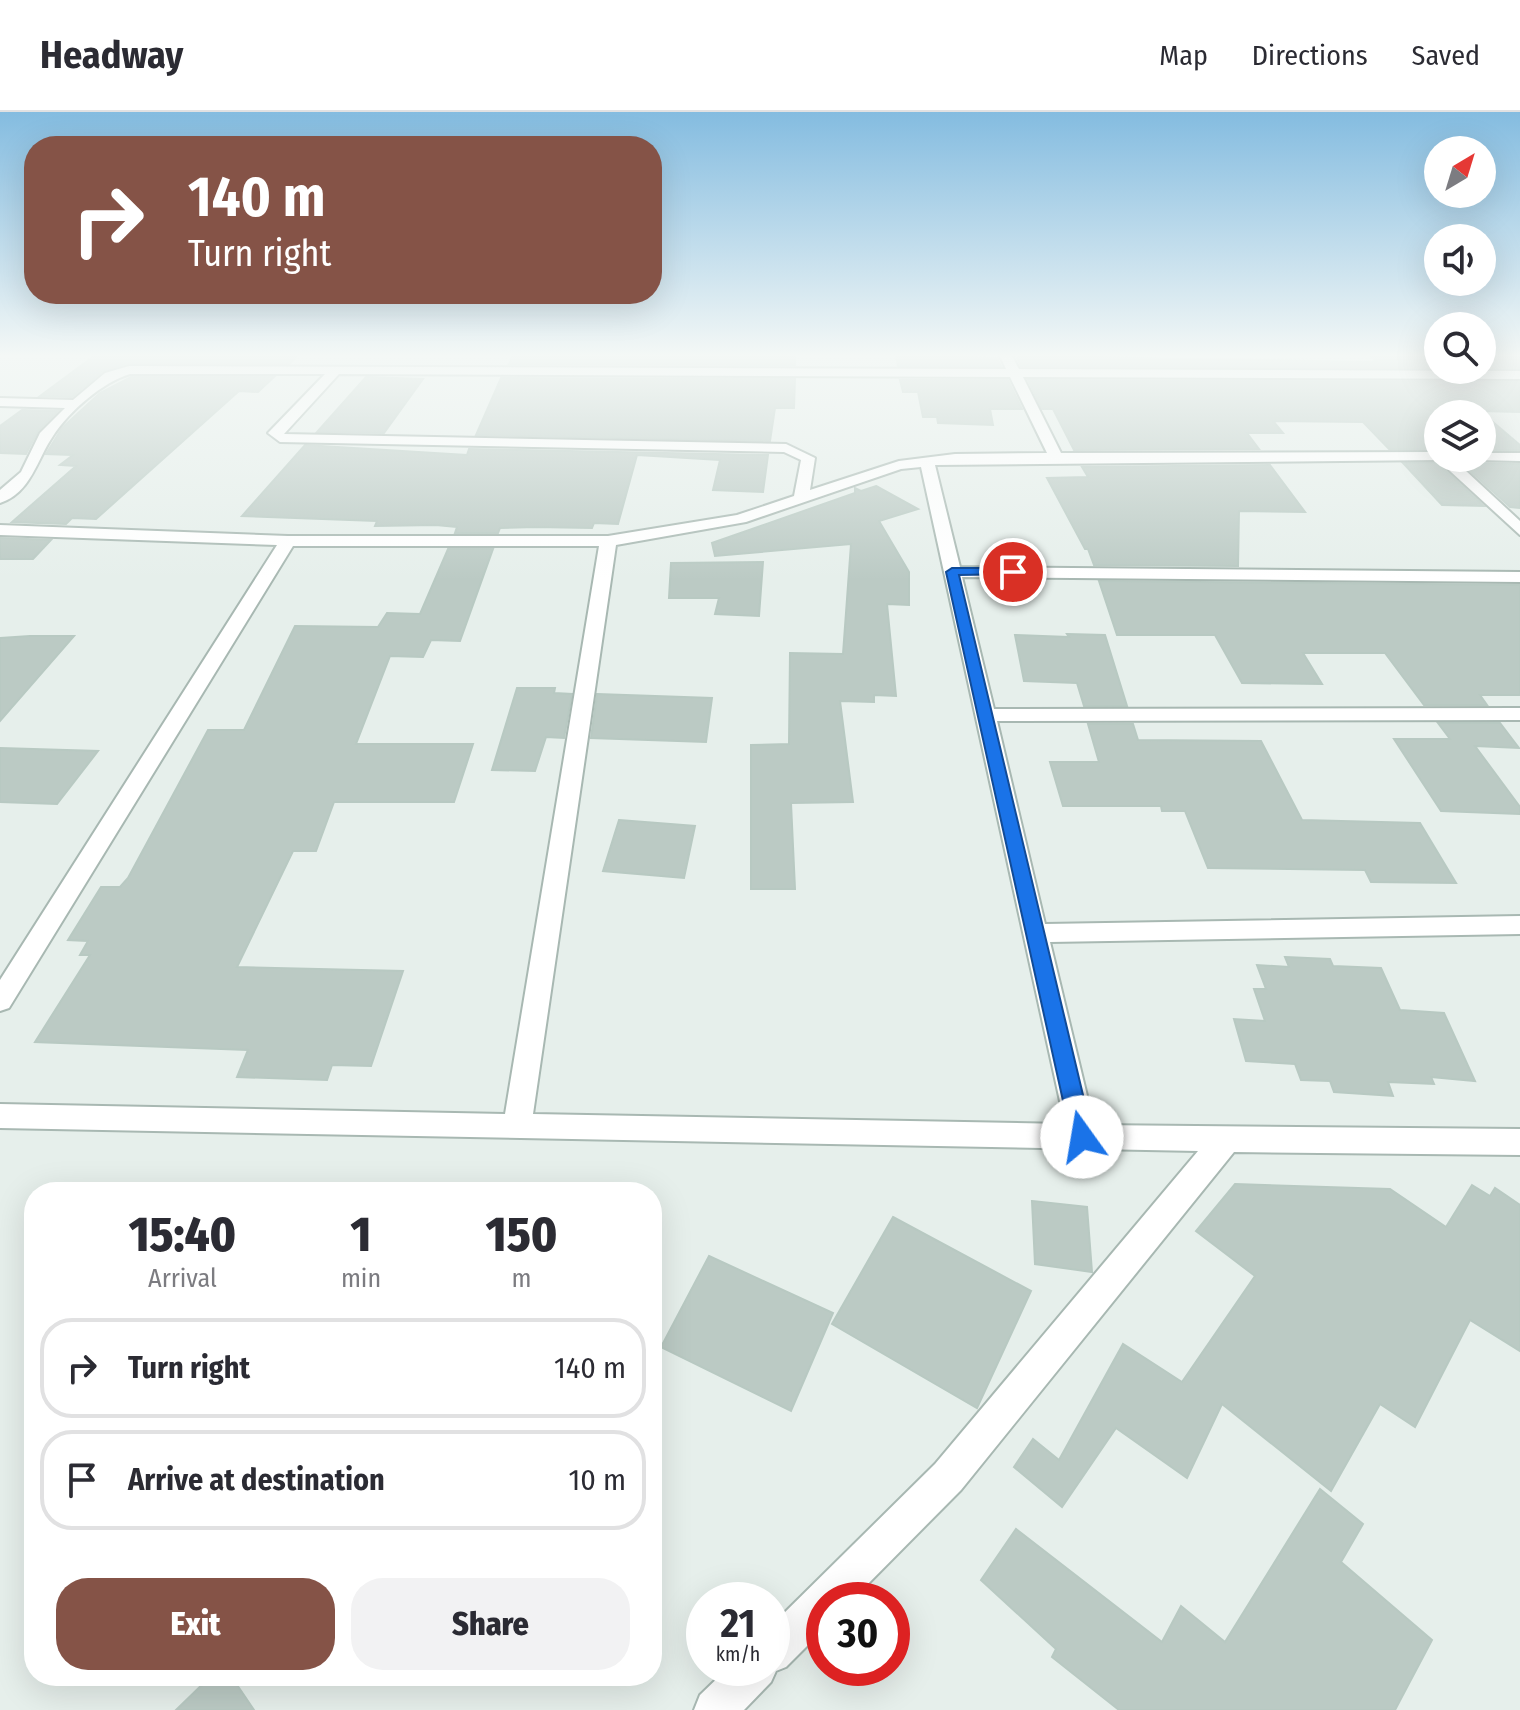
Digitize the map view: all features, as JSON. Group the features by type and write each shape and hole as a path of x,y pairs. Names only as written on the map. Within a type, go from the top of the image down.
{"street":[{"path":"0,498 27,474 49,431"},
{"path":"277,431 275,433 280,438 786,448 808,458 801,500"},
{"path":"1043,431 1055,455"},
{"path":"0,530 288,541 608,541 706,526 801,500 899,465 927,461 1055,455 1424,456"},
{"path":"1496,457 1520,457"},
{"path":"927,461 1082,1137"},
{"path":"1459,472 1520,530"},
{"path":"0,1001 288,541"},
{"path":"517,1126 608,541"},
{"path":"952,572 1520,577"},
{"path":"985,715 1520,714"},
{"path":"1035,933 1520,925"},
{"path":"0,1116 1225,1141 1520,1142"},
{"path":"842,1582 948,1477 1225,1141"},
{"path":"790,1635 806,1618"},
{"path":"715,1710 739,1686"}],"building":[{"path":"0,431 38,431 26,454 0,453"},
{"path":"60,431 195,431 96,519 72,518 66,524 12,522 76,466 60,465 73,455 46,454"},
{"path":"318,431 386,431 384,433"},
{"path":"478,431 772,431 770,441 476,435"},
{"path":"1064,431 1281,431 1283,433 1247,433 1259,449 1074,450"},
{"path":"1371,431 1424,431 1424,449 1389,449"},
{"path":"1496,431 1503,431 1520,445 1520,450 1496,450"},
{"path":"305,445 467,455 469,449 768,455 763,492 713,490 720,460 637,455 618,524 594,523 592,528 500,528 498,533 455,533 457,527 436,525 375,526 377,521 242,516"},
{"path":"1403,463 1424,463 1424,472 1447,472 1484,506 1442,505"},
{"path":"1496,463 1520,464 1520,508 1510,507 1471,472 1496,472"},
{"path":"1270,465 1305,512 1239,511 1238,566 1094,565 1047,478 1088,477 1082,467"},
{"path":"876,486 918,509 879,521 909,572 909,605 887,604 896,696 874,695 874,702 840,701 853,802 791,803 795,889 751,889 751,745 789,744 790,653 843,654 851,544 715,556 712,543 855,493 855,488 861,491"},
{"path":"0,538 51,540 33,559 0,559"},
{"path":"448,549 493,549 460,641 431,640 423,657 390,656 356,744 473,744 454,802 334,802 316,851 293,851 237,967 403,971 371,1066 332,1065 327,1080 237,1077 248,1050 35,1042 90,955 80,955 88,941 68,940 101,887 120,887 128,878 208,730 244,730 295,626 378,627 387,613 420,614"},
{"path":"763,562 759,616 715,614 719,598 669,598 671,563"},
{"path":"1099,581 1520,585 1520,695 1480,695 1487,705 1424,705 1385,653 1303,653 1322,684 1242,683 1215,635 1117,635"},
{"path":"1067,634 1105,635 1127,706 1084,706 1077,683 1024,681 1015,635 1069,637"},
{"path":"74,636 0,721 0,638"},
{"path":"517,688 555,688 554,693 572,694 564,738 546,737 535,771 492,770"},
{"path":"597,694 712,698 706,742 591,738"},
{"path":"1438,723 1500,723 1519,748 1475,746 1520,807 1520,814 1441,811 1394,739 1450,739"},
{"path":"1088,724 1133,724 1138,740 1261,741 1302,820 1420,823 1456,883 1371,882 1365,870 1208,868 1185,811 1162,811 1161,806 1063,806 1050,762 1099,762"},
{"path":"0,748 98,751 57,804 0,802"},
{"path":"619,820 695,826 684,878 603,871"},
{"path":"1285,957 1330,959 1333,966 1381,968 1400,1010 1444,1013 1475,1081 1431,1077 1434,1084 1388,1082 1393,1096 1334,1092 1330,1081 1301,1080 1295,1064 1246,1061 1234,1019 1265,1021 1254,989 1266,989 1257,965 1289,967"},
{"path":"1235,1184 1390,1189 1446,1227 1472,1185 1490,1196 1495,1188 1520,1205 1520,1351 1470,1320 1415,1427 1380,1404 1331,1491 1222,1404 1187,1478 1116,1428 1062,1507 1014,1467 1033,1439 1059,1460 1123,1344 1182,1382 1255,1276 1196,1231"},
{"path":"1032,1201 1087,1207 1092,1272 1035,1264"},
{"path":"893,1217 1031,1291 977,1408 832,1324"},
{"path":"709,1256 833,1313 791,1411 662,1345"},
{"path":"1320,1489 1363,1524 1341,1562 1432,1640 1395,1710 1119,1710 1052,1657 1056,1649 981,1580 1016,1529 1162,1642 1181,1606 1225,1642"},
{"path":"201,1686 238,1686 254,1710 176,1710"}],"route":[{"path":"1013,572 952,572 1082,1137"}]}
